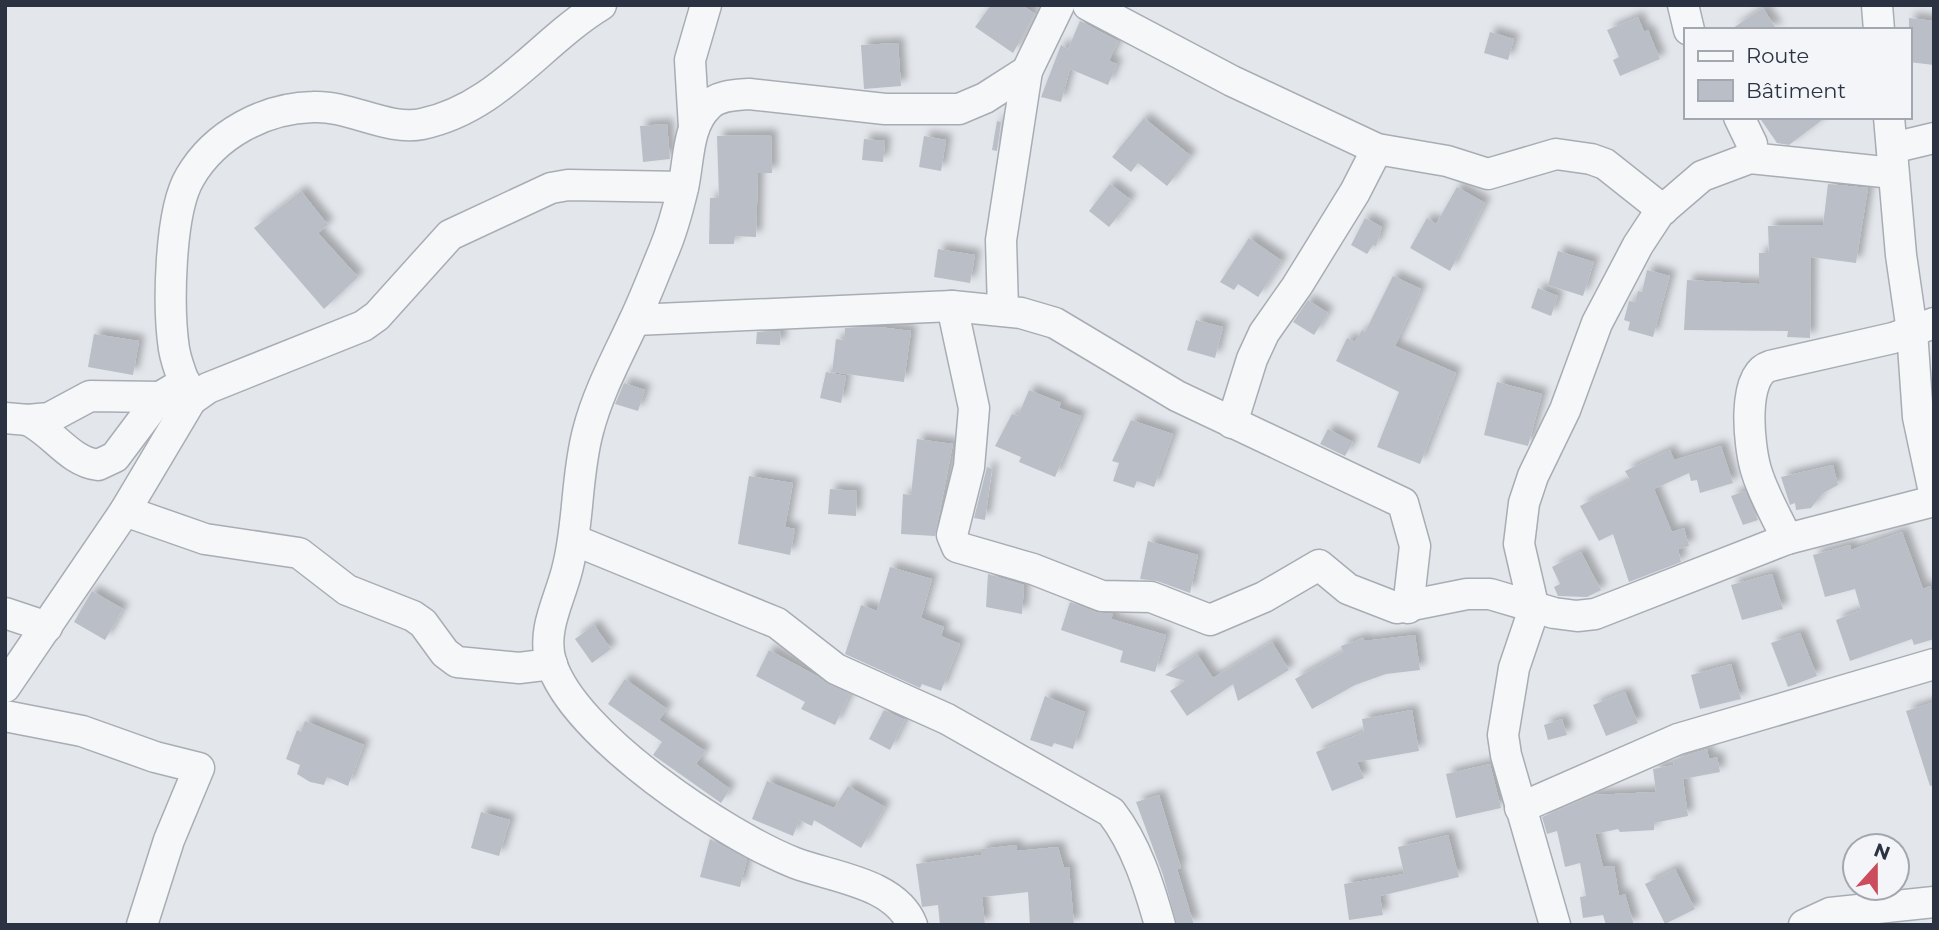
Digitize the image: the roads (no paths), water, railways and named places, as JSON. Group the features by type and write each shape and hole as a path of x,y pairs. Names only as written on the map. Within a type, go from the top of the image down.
{"street":[{"path":"5,687 125,511 179,393 172,332 176,227 189,178 213,149 259,117 287,109 316,106 409,125 439,118 501,88 575,21 601,5"},
{"path":"706,5 690,60 694,128 683,187 669,237 635,320 597,398 590,423 581,463 574,540 549,628 552,664 578,707 609,742 666,789 781,858 880,893 896,902 912,925"},
{"path":"1003,310 1000,240 1027,71 1059,5"},
{"path":"1088,5 1233,81 1377,149 1447,162 1488,174 1556,154 1591,159 1605,164 1663,210"},
{"path":"1683,5 1689,28"},
{"path":"1877,5 1880,28"},
{"path":"694,128 709,104 729,95 749,94 885,109 959,109 985,98 1027,71"},
{"path":"1740,119 1752,144 1751,158"},
{"path":"1889,119 1893,160 1923,327 1918,417 1934,492"},
{"path":"1555,925 1520,808 1503,735 1514,668 1534,609 1519,544 1524,503 1532,476 1565,410 1597,323 1638,245 1663,210 1702,176 1751,158 1893,160 1934,138"},
{"path":"1232,423 1252,359 1264,333 1297,286 1355,192 1377,149"},
{"path":"17,419 59,414 90,396 179,393 208,388 363,326 377,316 450,235 551,188 568,185 683,187"},
{"path":"952,306 974,408 969,467 952,536 957,547 1033,569 1102,596 1150,597 1210,620 1264,597 1319,565 1360,595 1397,608 1408,608 1467,594 1490,594 1534,609 1577,616 1595,614 1787,539 1934,501"},
{"path":"635,320 952,306 1003,310 1055,323 1162,388 1403,503 1415,546 1408,608"},
{"path":"1787,539 1756,471 1749,426 1751,394 1756,376 1763,368 1893,338 1923,327"},
{"path":"17,419 50,434 78,459 98,465 115,457 179,393"},
{"path":"125,511 205,539 299,553 347,590 413,616 423,623 445,653 457,662 519,668 552,664"},
{"path":"574,540 777,623 836,669 947,719 1111,812 1121,825 1149,886 1160,925"},
{"path":"5,612 47,627"},
{"path":"1520,808 1678,739 1934,664"},
{"path":"5,716 82,731 155,757 199,768 169,840 142,925"},
{"path":"1804,925 1830,913 1931,909"}]}
